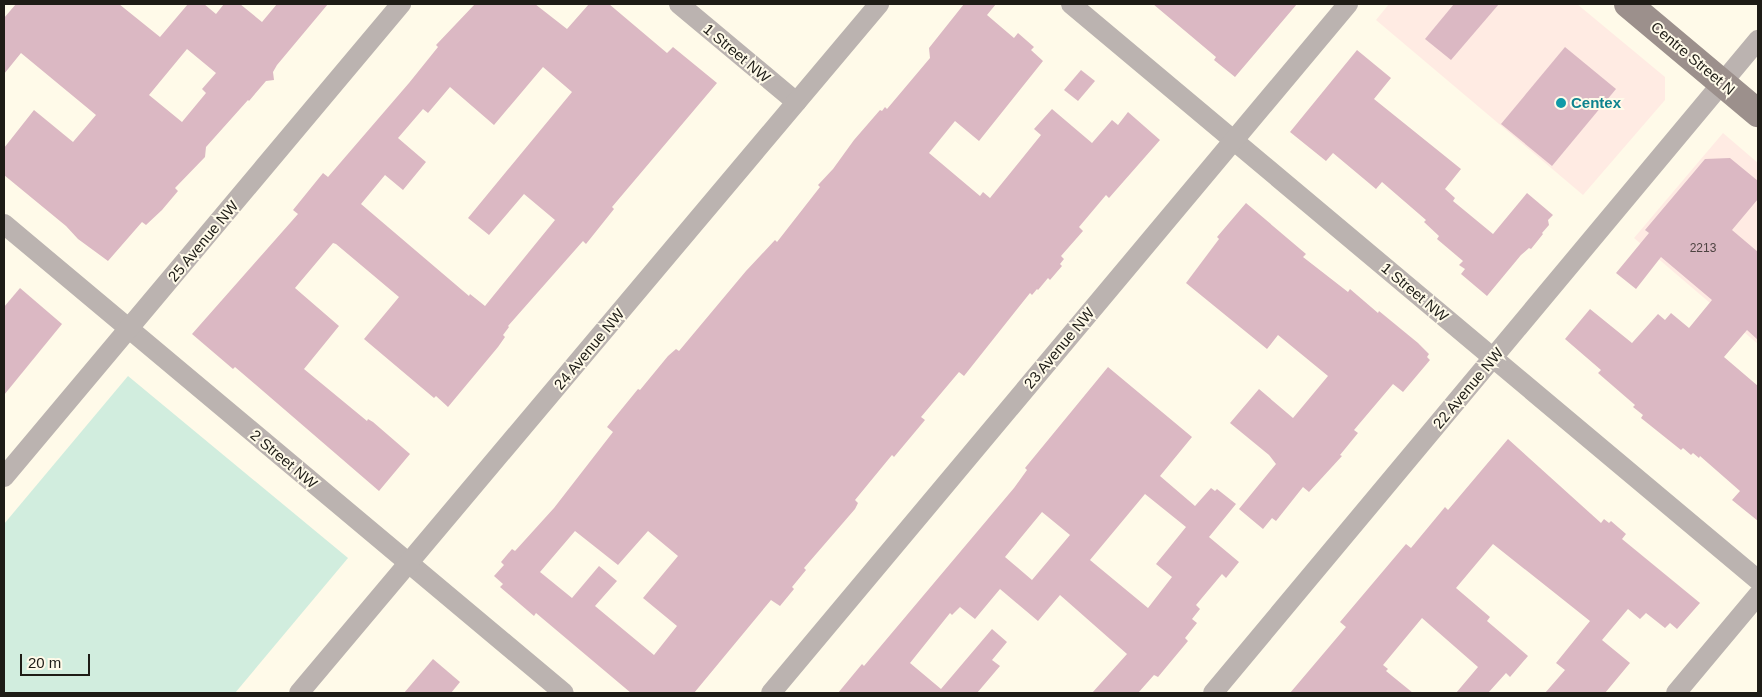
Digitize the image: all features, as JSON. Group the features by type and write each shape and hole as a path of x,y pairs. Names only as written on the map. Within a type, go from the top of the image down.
{"main road":[{"name":"Centre Street N","path":"1628,4 1758,113"}],"street":[{"name":"25 Avenue NW","path":"4,477 401,4"},
{"name":"1 Street NW","path":"679,4 796,102"},
{"name":"24 Avenue NW","path":"299,693 878,4"},
{"name":"1 Street NW","path":"1071,4 1758,580"},
{"name":"23 Avenue NW","path":"771,693 1348,4"},
{"name":"22 Avenue NW","path":"1213,693 1758,40"},
{"name":"2 Street NW","path":"4,224 564,693"},
{"path":"1676,693 1758,595"}],"shaded area":[{"path":"1389,4 1577,4 1665,77 1665,100 1583,195 1376,20"},
{"path":"1723,133 1758,163 1758,344 1634,238"}],"green space":[{"path":"128,376 348,558 235,693 4,693 4,524"}],"building":[{"path":"16,4 119,4 160,37 188,4 204,4 216,14 224,4 240,4 262,22 277,4 328,4 277,65 273,72 274,80 266,81 248,100 206,147 205,157 175,188 178,191 162,210 146,225 142,222 108,261 78,239 66,226 4,175 4,148 34,110 73,142 96,115 21,53 4,74 4,18","holes":["187,49 216,73 202,89 206,93 182,122 149,95"]},
{"path":"475,4 535,4 567,29 589,4 609,4 667,53 673,47 717,83 612,207 614,209 586,244 583,241 508,326 503,335 505,337 498,347 448,407 436,396 434,398 364,339 399,297 336,244 333,243 295,288 339,326 304,369 367,421 368,419 373,422 410,454 379,491 235,367 233,369 192,334 298,214 293,210 323,173 328,177 409,83 438,47 436,45","holes":["543,67 572,92 468,218 489,235 524,194 555,220 485,306 470,294 469,296 361,204 385,175 403,190 426,162 398,138 423,109 428,113 450,87 494,125"]},
{"path":"964,4 996,4 987,15 1014,38 1018,33 1034,47 1031,50 1043,61 979,141 955,121 929,153 980,196 983,192 990,198 1041,135 1034,129 1052,109 1092,143 1112,120 1118,125 1128,112 1160,140 1109,198 1106,195 1079,227 1083,231 1061,256 1064,259 1060,264 1062,266 1050,280 1048,278 1032,295 1030,293 964,376 959,372 921,417 925,420 894,457 892,455 855,500 858,503 855,509 804,568 806,570 792,587 794,589 780,606 771,600 694,693 631,693 536,613 534,616 500,587 503,584 494,576 504,565 501,562 512,549 515,551 554,508 613,432 607,427 638,389 640,390 668,356 676,349 679,351 746,271 775,240 777,242 820,187 818,185 833,169 854,140 880,110 882,111 885,107 887,109 930,58 929,48","holes":["575,531 618,565 648,531 678,556 643,598 677,626 654,655 595,606 617,581 599,566 572,598 540,572"]},
{"path":"1153,4 1297,4 1235,77 1214,60 1216,57"},
{"path":"1454,4 1499,4 1451,60 1425,39"},
{"name":"Centex","path":"1565,47 1616,89 1552,166 1501,124"},
{"path":"1357,50 1391,78 1374,99 1461,169 1445,189 1455,198 1453,201 1493,234 1527,193 1553,215 1548,220 1549,225 1531,249 1529,248 1521,255 1487,296 1461,274 1465,269 1459,265 1463,261 1437,239 1439,236 1424,222 1426,220 1382,182 1376,189 1333,153 1326,161 1290,132"},
{"path":"1081,70 1095,81 1078,101 1064,90"},
{"path":"1730,158 1758,181 1758,199 1732,230 1758,252 1758,340 1747,330 1724,357 1758,386 1758,521 1732,500 1740,491 1700,456 1699,458 1693,453 1691,455 1683,448 1681,450 1641,418 1643,415 1633,407 1635,405 1598,373 1601,370 1565,339 1590,309 1632,343 1658,314 1665,320 1671,313 1689,328 1712,300 1661,257 1636,289 1616,273 1649,233 1645,230 1705,159"},
{"path":"1246,203 1306,254 1303,257 1348,292 1350,289 1418,343 1429,354 1427,357 1430,360 1403,392 1393,384 1354,430 1358,433 1340,455 1342,456 1309,492 1303,487 1276,521 1272,518 1263,529 1239,509 1276,464 1269,455 1230,423 1259,389 1293,418 1328,376 1278,335 1267,349 1186,283 1219,239 1217,237"},
{"path":"20,288 62,324 4,395 4,307"},
{"path":"1108,367 1192,437 1160,476 1195,506 1211,488 1215,491 1217,489 1236,504 1209,537 1239,562 1226,578 1222,574 1196,605 1200,609 1192,619 1197,623 1185,638 1188,641 1158,677 1154,675 1138,693 1092,693 1127,654 1060,595 1038,621 1000,589 975,619 960,607 952,615 950,613 910,663 941,689 992,629 1007,642 992,660 1000,666 977,693 838,693 862,664 864,666 1014,488 1027,470 1025,468","holes":["1145,494 1186,527 1156,564 1172,577 1148,608 1090,560","1042,512 1070,535 1032,580 1005,557"]},
{"path":"1508,439 1601,523 1604,519 1609,523 1611,521 1626,534 1622,539 1700,603 1677,629 1670,623 1665,628 1646,613 1640,619 1628,609 1602,640 1630,663 1605,693 1545,693 1565,670 1556,663 1590,621 1493,544 1456,588 1490,617 1487,621 1528,656 1510,677 1506,673 1488,693 1456,693 1478,667 1422,618 1383,665 1388,669 1386,671 1413,693 1290,693 1346,627 1340,622 1406,544 1411,548 1445,507 1448,510"},
{"path":"433,659 460,682 451,693 404,693"}],"place":[{"name":"Centex","path":"1561,103"}]}
